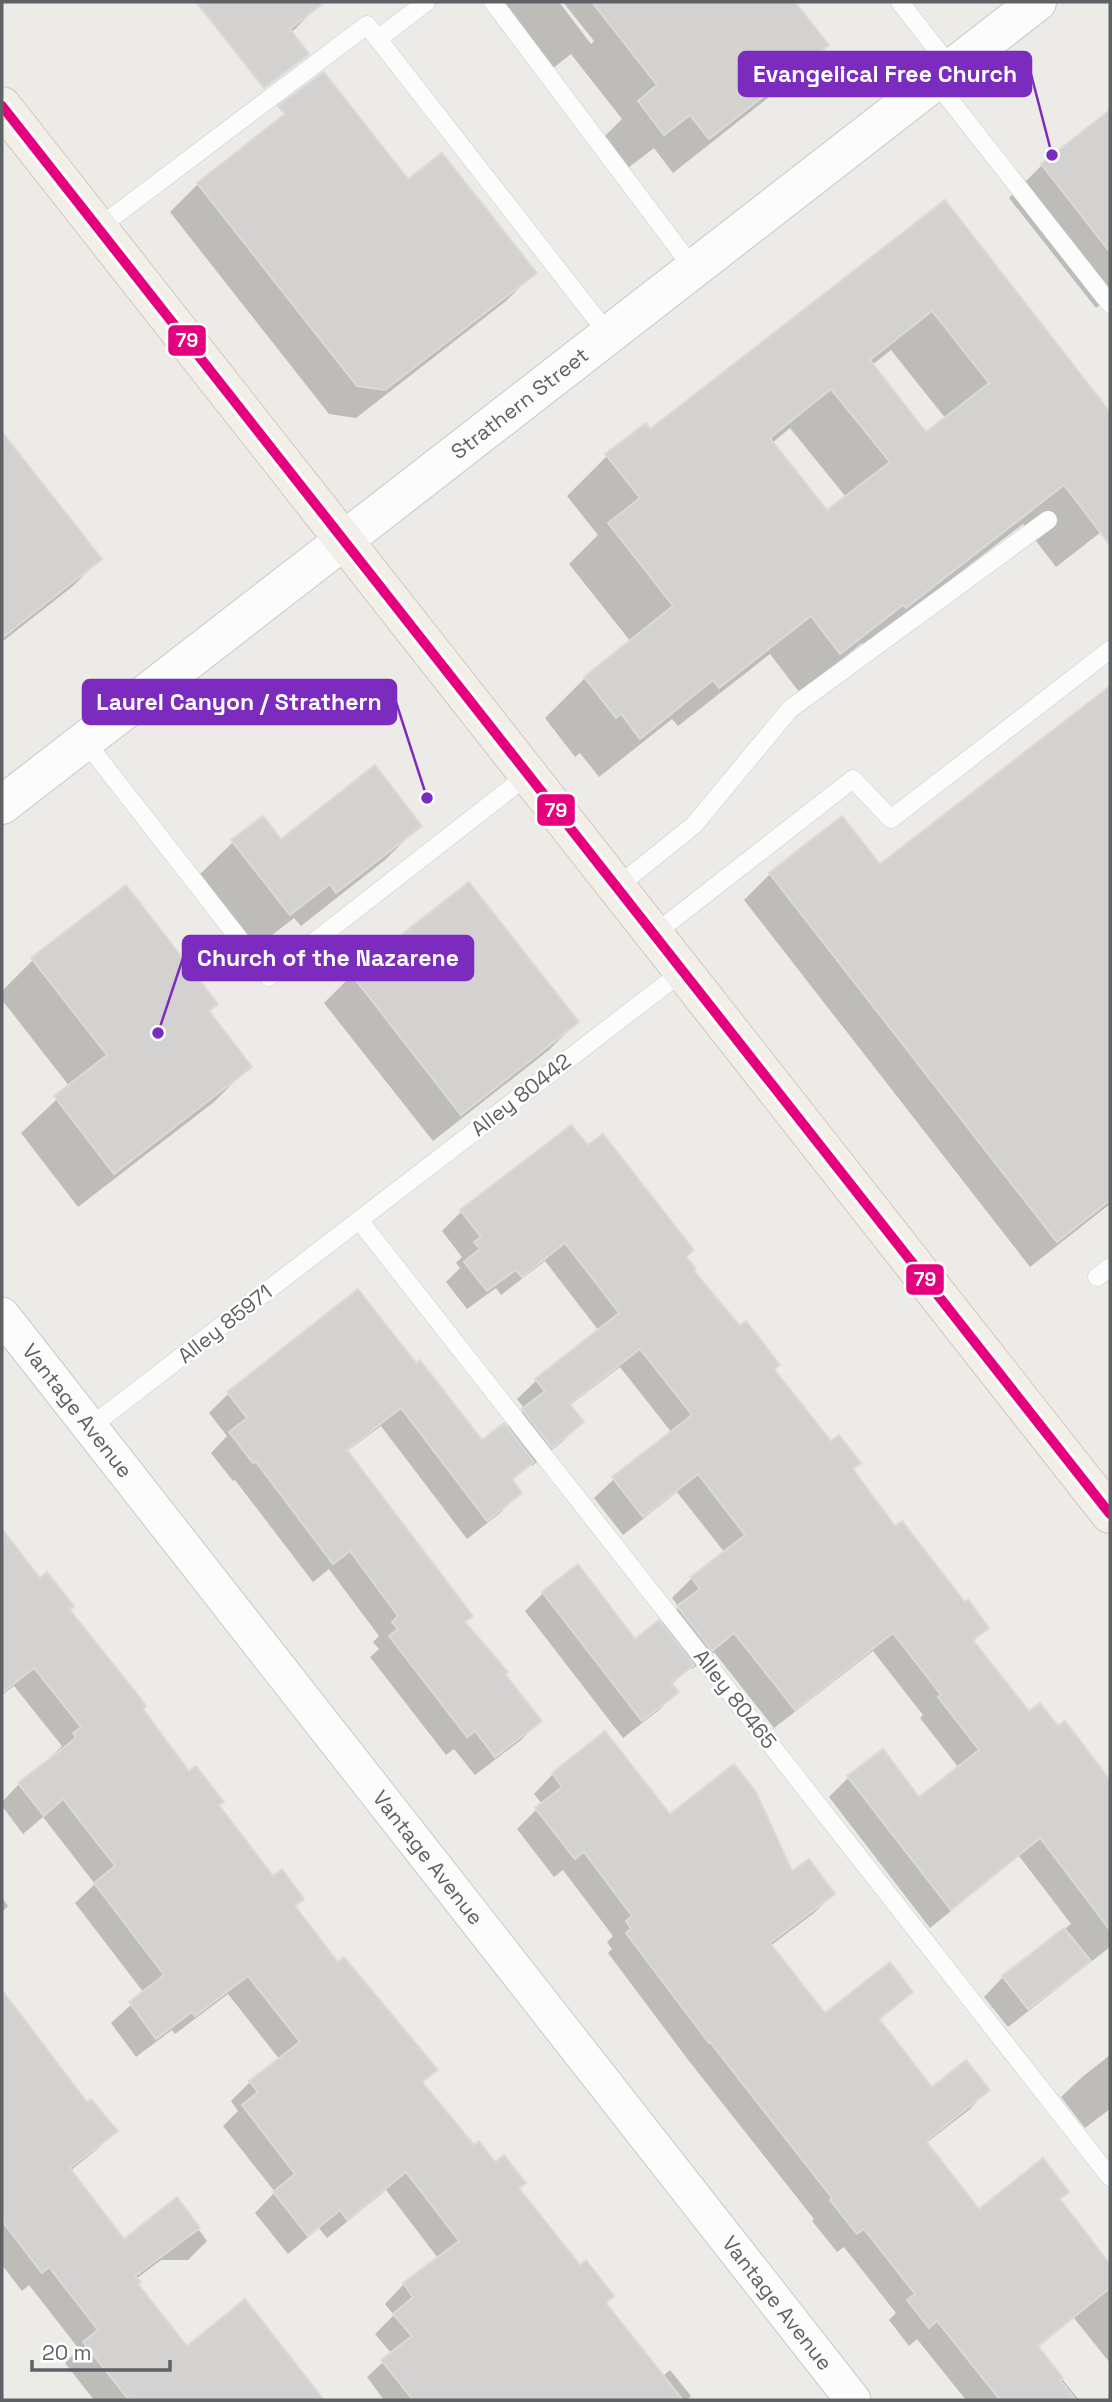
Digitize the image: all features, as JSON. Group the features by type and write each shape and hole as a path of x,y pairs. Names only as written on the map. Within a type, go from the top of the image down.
{"main road":[{"name":"Strathern Street","path":"2,806 943,74 1022,6"},
{"path":"3,111 98,228 1110,1514"}],"street":[{"name":"Vantage Avenue","path":"2,1315 853,2400"}],"lane":[{"path":"378,39 426,2"},
{"path":"493,2 693,268"},
{"path":"900,2 943,74 1110,303"},
{"path":"98,228 367,25 608,334"},
{"path":"617,887 694,825 790,709 1048,520"},
{"path":"653,934 853,779 891,820 1110,650"},
{"path":"85,741 269,977 527,775"},
{"name":"Alley 80442","path":"359,1220 683,971"},
{"name":"Alley 85971","path":"90,1427 359,1220"},
{"name":"Alley 80465","path":"359,1220 1110,2177"}],"building":[{"path":"196,2 325,2 290,29 309,54 264,88"},
{"path":"592,2 795,2 829,45 709,139 690,115 664,135 638,101 657,85"},
{"path":"324,72 408,179 442,153 537,273 385,390 357,386 197,183 285,114 278,106"},
{"path":"1110,110 1110,252 1041,164"},
{"path":"945,200 1110,412 1110,545 1064,485 906,608 903,605 840,654 811,616 719,688 713,680 640,739 621,714 616,718 584,677 673,606 608,523 640,498 605,454 646,423 650,429","holes":["932,311 989,383 926,432 870,360","831,389 890,462 827,510 770,438"]},
{"path":"2,432 102,559 2,638"},
{"path":"1110,686 1110,1200 1057,1242 769,873 842,816 880,864"},
{"path":"375,765 422,826 336,893 330,884 290,915 231,840 263,816 281,839"},
{"path":"469,882 579,1022 461,1115 351,974"},
{"path":"126,885 218,1004 209,1011 252,1067 114,1174 54,1096 107,1055 31,958"},
{"path":"571,1125 588,1145 603,1134 694,1250 686,1257 696,1269 694,1271 740,1326 746,1321 780,1365 774,1369 831,1441 839,1435 861,1463 853,1469 895,1526 902,1521 965,1602 968,1599 989,1628 973,1640 1029,1711 1040,1703 1058,1726 1065,1721 1110,1780 1110,1930 1040,1838 951,1910 847,1776 883,1749 919,1797 979,1750 893,1633 795,1710 734,1633 712,1651 677,1606 700,1589 691,1577 745,1535 698,1474 643,1517 612,1477 692,1415 640,1349 570,1404 584,1422 552,1448 522,1409 545,1391 535,1379 619,1313 565,1243 522,1277 516,1270 487,1291 464,1262 480,1249 474,1242 481,1237 460,1210"},
{"path":"358,1289 416,1363 420,1360 482,1440 504,1423 534,1462 512,1479 522,1493 487,1521 401,1408 347,1450 473,1616 465,1622 508,1672 505,1674 542,1721 495,1757 475,1731 467,1737 389,1636 398,1629 392,1622 398,1616 350,1551 333,1564 256,1462 253,1463 229,1432 247,1418 227,1392"},
{"path":"2,1529 40,1578 47,1572 74,1606 70,1610 138,1695 146,1706 143,1709 189,1771 196,1766 224,1802 219,1805 273,1876 282,1869 304,1899 295,1906 338,1962 344,1957 438,2070 422,2082 474,2145 479,2141 495,2162 504,2155 526,2183 519,2188 580,2265 586,2260 614,2296 606,2303 683,2400 413,2400 381,2360 412,2336 393,2314 413,2297 403,2283 459,2241 406,2172 347,2220 340,2210 308,2236 273,2192 295,2174 242,2105 258,2092 249,2081 300,2042 248,1976 195,2016 192,2012 156,2039 129,2002 164,1975 94,1883 115,1866 63,1799 44,1816 18,1783 76,1738 73,1733 81,1727 34,1668 2,1693"},
{"path":"578,1564 635,1639 659,1620 694,1665 671,1683 679,1692 642,1721 542,1592"},
{"path":"605,1731 670,1814 734,1764 756,1792 792,1871 809,1859 835,1894 770,1943 825,2013 890,1962 913,1992 879,2019 932,2087 966,2060 990,2090 926,2141 979,2209 1043,2158 1069,2192 1060,2199 1110,2264 1110,2288 1038,2346 1076,2400 1000,2400 937,2321 929,2328 907,2300 915,2294 864,2229 857,2234 626,1933 631,1929 626,1921 632,1916 584,1852 575,1859 535,1808 562,1787 552,1773"},
{"path":"1064,1928 1091,1961 1028,2009 1002,1976"},
{"path":"2,1990 87,2102 91,2099 118,2131 70,2168 124,2239 177,2197 200,2228 135,2276 141,2282 138,2284 187,2346 245,2299 324,2400 129,2400 83,2342 98,2330 49,2267 42,2273 2,2221"}],"transit line":[{"name":"79","path":"2,106 1110,1514"}],"place":[{"name":"Evangelical Free Church","path":"1052,155"},
{"name":"Laurel Canyon / Strathern","path":"427,798"},
{"name":"Church of the Nazarene","path":"158,1033"}]}
